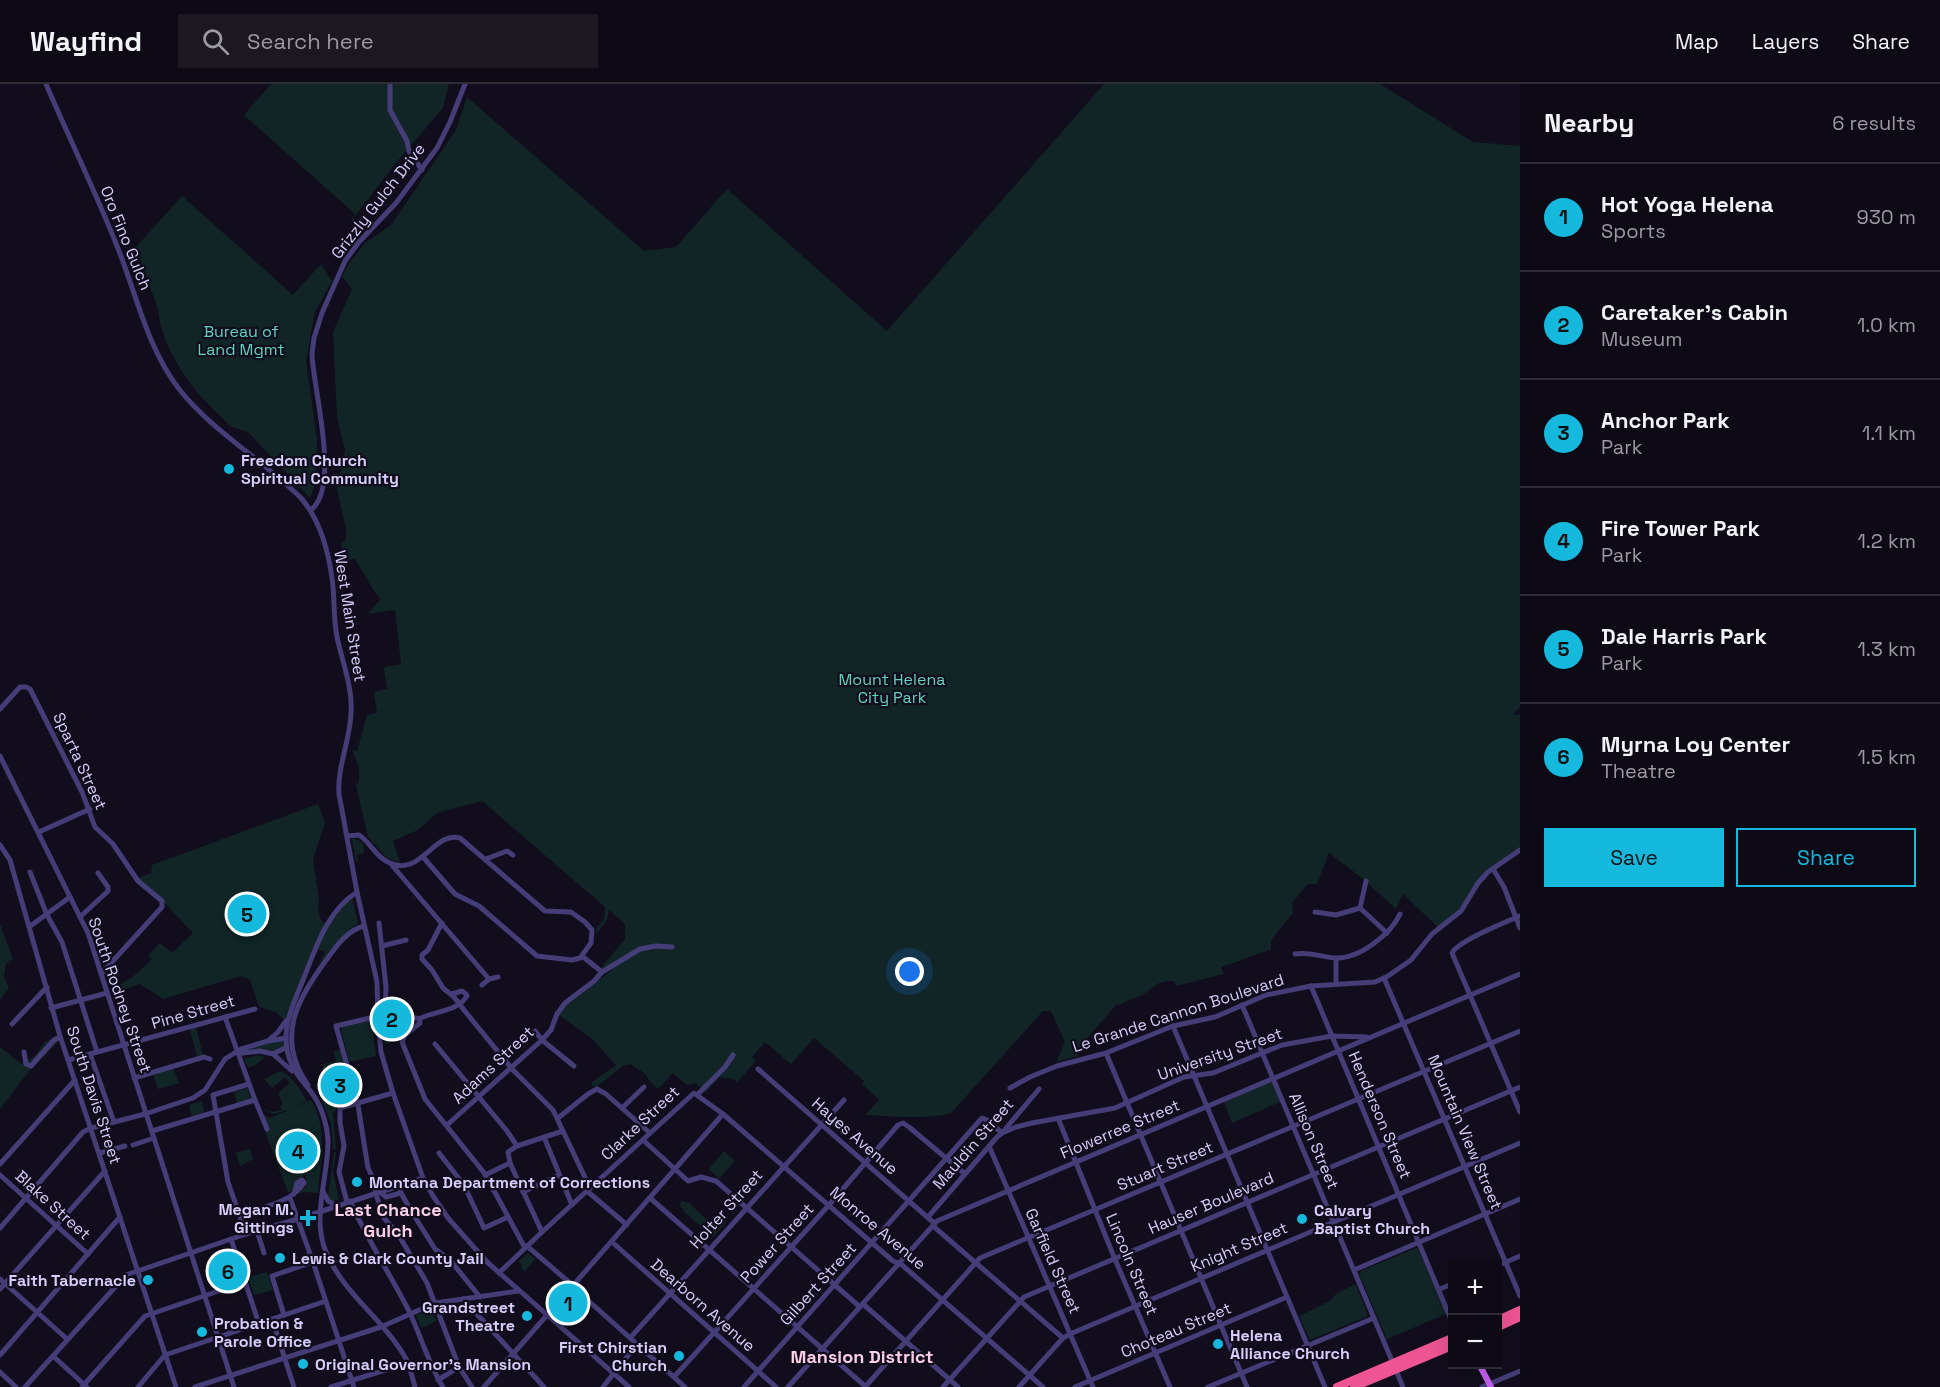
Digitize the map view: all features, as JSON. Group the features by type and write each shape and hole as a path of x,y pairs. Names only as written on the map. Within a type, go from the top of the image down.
{"highway":[{"path":"1502,1318 1520,1310"},
{"path":"1502,1325 1520,1317"},
{"path":"1354,1387 1448,1340"},
{"path":"1337,1387 1448,1347"}],"main road":[{"path":"1481,1369 1490,1386"}],"street":[{"name":"Oro Fino Gulch","path":"46,84 119,253 152,343 164,368 187,398 222,432 288,486 311,510"},
{"path":"390,84 390,110 407,141 409,151 422,170"},
{"name":"Grizzly Gulch Drive","path":"311,510 321,497 325,456 312,359 314,338 338,273 345,261 359,242 396,203 437,148 465,84"},
{"name":"West Main Street","path":"311,510 320,530 333,578 335,624 351,703 350,725 339,783 357,892 377,982 381,1052 423,1178 448,1218 499,1273 629,1387"},
{"name":"Sparta Street","path":"0,709 20,687 30,689 90,809 95,827 112,844 138,881 162,901 162,907 101,974"},
{"name":"South Rodney Street","path":"0,756 88,933 234,1387"},
{"path":"39,832 90,809"},
{"path":"347,836 359,835 379,856 391,863 489,979"},
{"path":"391,863 404,866 423,857 443,841 454,837 463,840 545,911 571,912 585,922 592,930 591,944 582,956 572,960 537,956 479,906 455,894 423,857"},
{"name":"South Davis Street","path":"0,845 10,860 60,1037 176,1387"},
{"path":"503,845 513,855"},
{"name":"Le Grande Cannon Boulevard","path":"1010,1088 1057,1066 1106,1053 1173,1026 1209,1019 1266,995 1336,983 1375,982 1384,978 1411,960 1432,934 1461,910 1478,883 1520,850"},
{"path":"486,859 507,851"},
{"path":"404,866 403,873 407,880"},
{"path":"1493,869 1518,917 1520,928"},
{"path":"30,872 47,915 62,942 114,1122"},
{"path":"80,917 108,891 108,887 98,873"},
{"path":"1360,908 1366,881"},
{"path":"268,1041 287,1020 314,948 324,929 341,905 357,892"},
{"path":"29,927 70,897"},
{"path":"1316,912 1336,915 1360,908"},
{"path":"1360,908 1387,933"},
{"path":"1295,954 1304,953 1336,958 1371,945 1387,933 1400,914"},
{"path":"1518,917 1474,937 1454,949 1453,956 1520,1112"},
{"path":"379,923 387,1014"},
{"path":"442,923 428,950 422,955 422,959 443,988 453,995 512,1069 554,1110 588,1190 627,1225"},
{"path":"364,926 349,933 334,948 309,985 295,1012 290,1043 298,1066 321,1111 328,1138 321,1211 322,1240 334,1269 397,1345 408,1362 415,1387"},
{"path":"382,946 406,940"},
{"name":"Adams Street","path":"447,1125 480,1098 542,1040 551,1030 557,1014 565,1003 602,972 640,950 656,946 672,947"},
{"path":"582,956 602,972"},
{"path":"1336,958 1336,983"},
{"name":"Flowerree Street","path":"788,1387 934,1224 1074,1162 1520,974"},
{"path":"482,985 489,979 498,977"},
{"name":"Mountain View Street","path":"1384,978 1520,1296"},
{"name":"Henderson Street","path":"1311,986 1449,1315"},
{"path":"12,1024 47,987"},
{"path":"453,995 462,991 467,996 454,1007 419,1019 404,1014 387,1014 382,1018 374,1017 336,1026 357,1103 368,1168 378,1193 384,1218 398,1234 427,1283 459,1367 472,1387"},
{"path":"51,1008 106,993"},
{"name":"Allison Street","path":"1242,1005 1403,1387"},
{"name":"Pine Street","path":"68,1060 255,1009"},
{"path":"225,1017 267,1129"},
{"path":"419,1019 420,1023 405,1035 402,1042 425,1099 485,1174 526,1247 570,1283 685,1387"},
{"path":"287,1020 296,1075"},
{"path":"1173,1026 1325,1387"},
{"path":"535,1031 542,1040 574,1066"},
{"name":"Stuart Street","path":"866,1387 980,1258 1520,1031"},
{"name":"University Street","path":"1002,1133 1016,1127 1114,1108 1184,1077 1213,1073 1282,1045 1332,1036 1371,1037"},
{"path":"24,1052 26,1064 31,1066 48,1046 60,1037"},
{"path":"0,1228 83,1132 145,1114 201,1094 225,1059 241,1048 268,1041 290,1043"},
{"path":"273,1054 290,1043"},
{"path":"435,1044 517,1146"},
{"path":"238,1052 260,1051 273,1054 314,1096"},
{"path":"1106,1053 1247,1387"},
{"name":"Clarke Street","path":"499,1273 692,1093 696,1094 725,1067 733,1055"},
{"path":"134,1078 204,1057 210,1059"},
{"name":"Hayes Avenue","path":"758,1069 1063,1338"},
{"path":"0,1164 75,1080"},
{"path":"246,1234 228,1182 213,1097 215,1093 249,1084"},
{"path":"622,1108 644,1087"},
{"name":"Hauser Boulevard","path":"943,1387 1019,1300 1048,1285 1520,1087"},
{"path":"558,1118 595,1089 606,1094 650,1133"},
{"name":"Mauldin Street","path":"928,1217 1039,1089"},
{"path":"393,1093 340,1108 344,1146 339,1172 348,1202 410,1313 443,1387"},
{"name":"Monroe Avenue","path":"696,1094 723,1114 1043,1387"},
{"path":"152,1131 255,1100"},
{"name":"Holter Street","path":"630,1338 844,1100"},
{"path":"484,1387 723,1114"},
{"name":"Gilbert Street","path":"744,1387 982,1118 1002,1133"},
{"name":"Lincoln Street","path":"1058,1118 1074,1162 1170,1387"},
{"name":"Power Street","path":"674,1377 898,1125 905,1124 947,1158"},
{"path":"542,1232 510,1163 508,1152 517,1146 563,1131"},
{"path":"544,1137 572,1205"},
{"path":"133,1145 154,1138"},
{"path":"643,1140 688,1181 701,1177 712,1179 958,1387"},
{"name":"Knight Street","path":"1019,1387 1063,1338 1070,1334 1520,1143"},
{"path":"100,1153 125,1146"},
{"name":"Garfield Street","path":"989,1146 1091,1384"},
{"path":"439,1153 464,1185 484,1228 508,1217"},
{"path":"947,1158 965,1174"},
{"path":"485,1174 510,1163"},
{"path":"0,1289 2,1281 57,1226 105,1171"},
{"name":"Blake Street","path":"0,1175 88,1254"},
{"path":"524,1192 559,1175"},
{"path":"25,1387 122,1279 137,1270 423,1178"},
{"path":"399,1186 435,1248 450,1260 480,1297"},
{"path":"324,1190 328,1201 337,1206"},
{"path":"378,1193 386,1197 401,1193"},
{"path":"240,1215 292,1196 353,1384"},
{"path":"650,1198 866,1387"},
{"path":"1354,1270 1520,1199"},
{"path":"0,1355 120,1217"},
{"path":"257,1231 264,1253"},
{"path":"231,1239 259,1324"},
{"name":"Dearborn Avenue","path":"612,1242 776,1387"},
{"path":"1502,1264 1520,1256"},
{"path":"284,1315 272,1276 313,1262"},
{"path":"2,1281 67,1339"},
{"path":"53,1356 85,1386 145,1316 245,1282"},
{"path":"1440,1289 1448,1286"},
{"path":"195,1387 381,1327 435,1303 519,1291"},
{"name":"Choteau Street","path":"1075,1387 1091,1384 1287,1297"},
{"path":"464,1299 544,1387"},
{"path":"138,1387 165,1355 326,1301"},
{"path":"369,1330 370,1312"},
{"path":"1208,1387 1374,1318"},
{"path":"272,1319 294,1387"},
{"path":"603,1387 637,1344"},
{"path":"331,1387 353,1384 408,1362"},
{"path":"438,1380 459,1367"},
{"path":"1482,1387 1490,1386 1520,1371"},
{"path":"0,1372 16,1387"}],"green space":[{"path":"271,84 449,84 443,108 395,164 349,224 355,214 244,115"},
{"name":"Mount Helena City Park","path":"1104,84 1380,84 1473,142 1520,146 1520,707 1513,714 1520,715 1520,848 1489,870 1461,909 1438,927 1403,894 1396,909 1362,878 1329,853 1317,884 1308,884 1292,903 1293,913 1271,940 1271,950 1221,967 1224,974 1176,986 1174,981 1162,982 1141,995 1117,1004 1075,1052 1079,1056 1056,1062 1065,1042 1051,1011 1043,1011 951,1113 920,1117 865,1115 879,1100 862,1084 864,1081 814,1038 791,1064 765,1042 752,1057 756,1061 737,1082 720,1077 706,1092 695,1083 687,1085 673,1073 658,1089 649,1081 646,1074 630,1064 623,1066 596,1087 592,1086 592,1082 616,1065 591,1038 559,1015 565,1005 612,970 601,968 625,939 625,924 609,910 607,920 597,933 596,929 604,919 605,907 482,801 437,813 418,830 393,841 400,863 386,857 368,837 356,785 359,782 359,767 352,750 357,751 367,715 377,713 374,692 387,689 384,667 401,664 395,610 367,614 381,599 355,559 344,560 341,544 346,540 346,530 337,489 345,450 337,417 333,332 352,289 342,276 365,243 391,225 456,130 467,97 644,251 676,247 727,189 887,331"},
{"name":"Bureau of Land Mgmt","path":"182,196 293,295 321,264 332,281 315,312 306,361 317,440 316,482 310,498 250,434 230,426 208,404 188,380 165,338 158,309 136,247"},
{"path":"318,804 325,823 313,859 318,909 320,919 325,924 313,947 285,1021 276,1012 259,1007 250,980 241,976 163,999 140,984 111,994 109,988 137,973 152,959 148,956 160,943 172,953 193,933 138,878 151,873 152,865"},
{"path":"352,839 363,843 364,853 357,855 356,863"},
{"path":"352,898 358,923 340,939 318,966 325,952 316,948 334,916"},
{"path":"0,924 13,959 6,963 4,977 9,988 0,1000"},
{"path":"397,1014 412,1017 412,1026 399,1028"},
{"path":"387,1017 387,1025 395,1026 395,1033 391,1042 385,1045 383,1022"},
{"path":"373,1018 376,1056 349,1062 341,1029 343,1026"},
{"path":"196,1028 203,1055 197,1057 190,1029"},
{"path":"57,1036 58,1042 29,1071 0,1109 0,1047 21,1064 35,1056 45,1042"},
{"path":"283,1040 285,1046 275,1052 243,1050"},
{"path":"340,1050 345,1067 331,1072 324,1088 319,1093 315,1085 323,1074 323,1064 336,1061 334,1051"},
{"path":"258,1055 265,1057 248,1068 244,1059"},
{"path":"173,1068 179,1083 158,1089 153,1074"},
{"path":"347,1068 353,1100 338,1095 328,1084 334,1072"},
{"path":"280,1071 292,1079 307,1101 290,1109 311,1100 320,1122 322,1157 318,1193 295,1194 306,1187 306,1175 297,1181 291,1192 288,1192 266,1134 264,1115 270,1118 288,1110 273,1114 261,1108 272,1112 282,1110 280,1106 283,1104 278,1093 290,1083 285,1077 272,1088 264,1079"},
{"path":"1270,1082 1273,1083 1280,1102 1232,1123 1224,1102"},
{"path":"247,1088 251,1099 237,1103 234,1092"},
{"path":"332,1094 351,1102 340,1106 333,1113 336,1149 333,1149 331,1123 320,1096"},
{"path":"202,1101 204,1112 192,1116 189,1105"},
{"path":"250,1149 253,1159 240,1166 236,1153"},
{"path":"724,1151 735,1161 719,1179 709,1169"},
{"path":"334,1152 336,1152 333,1171 339,1200 331,1201 328,1196"},
{"path":"682,1201 689,1203 713,1224 722,1214 727,1222 713,1237 683,1211 679,1205"},
{"path":"1416,1248 1446,1314 1387,1339 1359,1274 1361,1271"},
{"path":"528,1253 535,1259 525,1271 521,1268 522,1264 518,1262"},
{"path":"267,1272 273,1290 254,1295 248,1277"},
{"path":"1356,1284 1368,1316 1310,1340 1299,1316 1330,1301 1337,1293"},
{"path":"432,1309 436,1321 421,1328 416,1315"}],"place":[{"name":"Freedom Church Spiritual Community","path":"229,469"},
{"name":"Dale Harris Park","path":"247,914"},
{"name":"Caretaker's Cabin","path":"392,1019"},
{"name":"Anchor Park","path":"340,1085"},
{"name":"Fire Tower Park","path":"298,1151"},
{"name":"Montana Department of Corrections","path":"357,1182"},
{"name":"Megan M. Gittings","path":"308,1218"},
{"name":"Calvary Baptist Church","path":"1302,1219"},
{"name":"Lewis & Clark County Jail","path":"280,1258"},
{"name":"Myrna Loy Center","path":"228,1271"},
{"name":"Faith Tabernacle","path":"148,1280"},
{"name":"Hot Yoga Helena","path":"568,1303"},
{"name":"Grandstreet Theatre","path":"527,1316"},
{"name":"Probation & Parole Office","path":"202,1332"},
{"name":"Helena Alliance Church","path":"1218,1344"},
{"name":"First Chirstian Church","path":"679,1356"},
{"name":"Original Governor's Mansion","path":"303,1364"}],"district":[{"name":"Last Chance Gulch","path":"388,1219"},
{"name":"Mansion District","path":"862,1356"}]}
